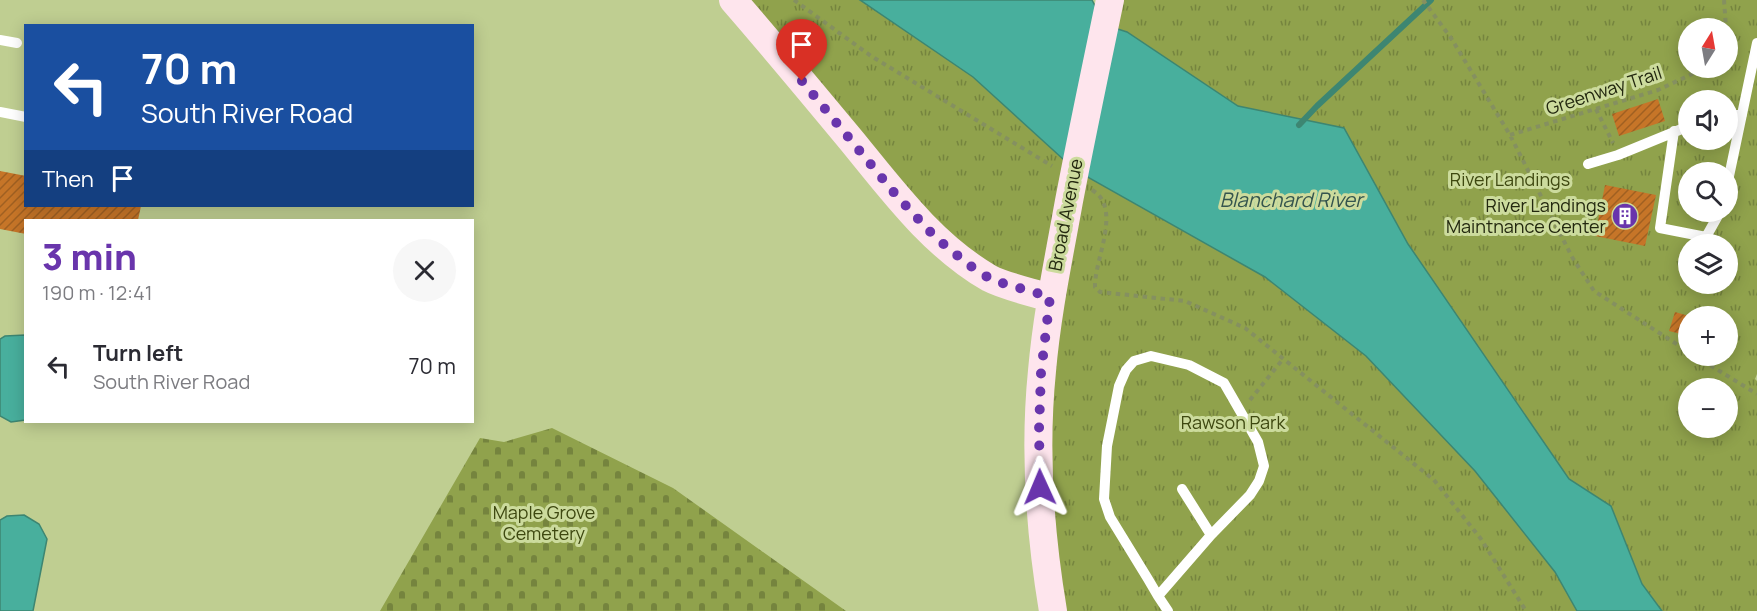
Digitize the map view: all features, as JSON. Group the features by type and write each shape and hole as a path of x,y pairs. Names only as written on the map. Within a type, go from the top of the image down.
{"main road":[{"path":"733,0 896,195 935,237 969,265 992,280 1050,297"},
{"name":"Broad Avenue","path":"1053,611 1042,530 1039,453 1041,373 1050,297 1079,194 1110,0"}],"lane":[{"path":"0,40 16,43"},
{"path":"1732,162 1757,43"},
{"path":"0,112 24,117"},
{"path":"1588,164 1678,130"},
{"path":"1674,131 1660,228 1706,237 1714,222"},
{"path":"1158,596 1211,534 1250,495 1259,481 1264,466 1258,442 1224,383 1189,365 1151,356 1134,361 1126,370 1119,386 1107,446 1104,499 1110,518 1167,611"},
{"path":"1182,489 1211,534"}],"path":[{"path":"794,0 871,56 1059,170"},
{"path":"1423,0 1451,38 1510,135 1572,257 1594,291 1678,345"},
{"path":"1724,0 1725,18"},
{"name":"Greenway Trail","path":"1510,135 1658,90 1684,78"},
{"path":"1596,109 1618,154"},
{"path":"1079,194 1098,193 1106,206 1107,222 1094,277 1095,287 1100,292 1185,301 1245,328 1434,480 1481,539 1526,611"},
{"path":"1261,386 1283,359"},
{"path":"1711,366 1757,394"}],"green space":[{"path":"732,0 989,0 1095,69 1110,0 1757,0 1757,374 1755,379 1757,381 1757,611 1056,611 1042,530 1050,298 992,280"},
{"name":"Maple Grove Cemetery","path":"552,428 673,488 846,611 380,611 480,438 504,442"}],"water":[{"name":"Blanchard River","path":"860,0 1092,0 1105,25 1127,32 1238,106 1344,128 1408,244 1569,479 1611,506 1642,584 1662,611 1577,611 1555,572 1475,471 1366,356 1265,277 1075,170 973,77"},
{"path":"24,335 24,420 11,422 0,416 0,339 5,336"},
{"path":"24,515 39,524 47,539 33,611 0,611 0,520 7,516"}],"building":[{"path":"1658,99 1665,121 1619,136 1612,114"},
{"path":"0,171 24,176 24,207 141,207 138,219 24,219 24,234 0,229"},
{"name":"River Landings Maintnance Center","path":"1605,185 1656,195 1645,246 1595,236"},
{"path":"1675,312 1678,313 1678,333 1669,331"}],"waterway":[{"path":"1299,125 1431,0"}],"place":[{"name":"River Landings Maintnance Center","path":"1625,216"}],"route":[{"path":"802,81 896,195 935,237 969,265 992,280 1050,297 1041,373 1040,487"}],"park label":[{"name":"River Landings","path":"1510,180"},
{"name":"Rawson Park","path":"1233,423"}]}
